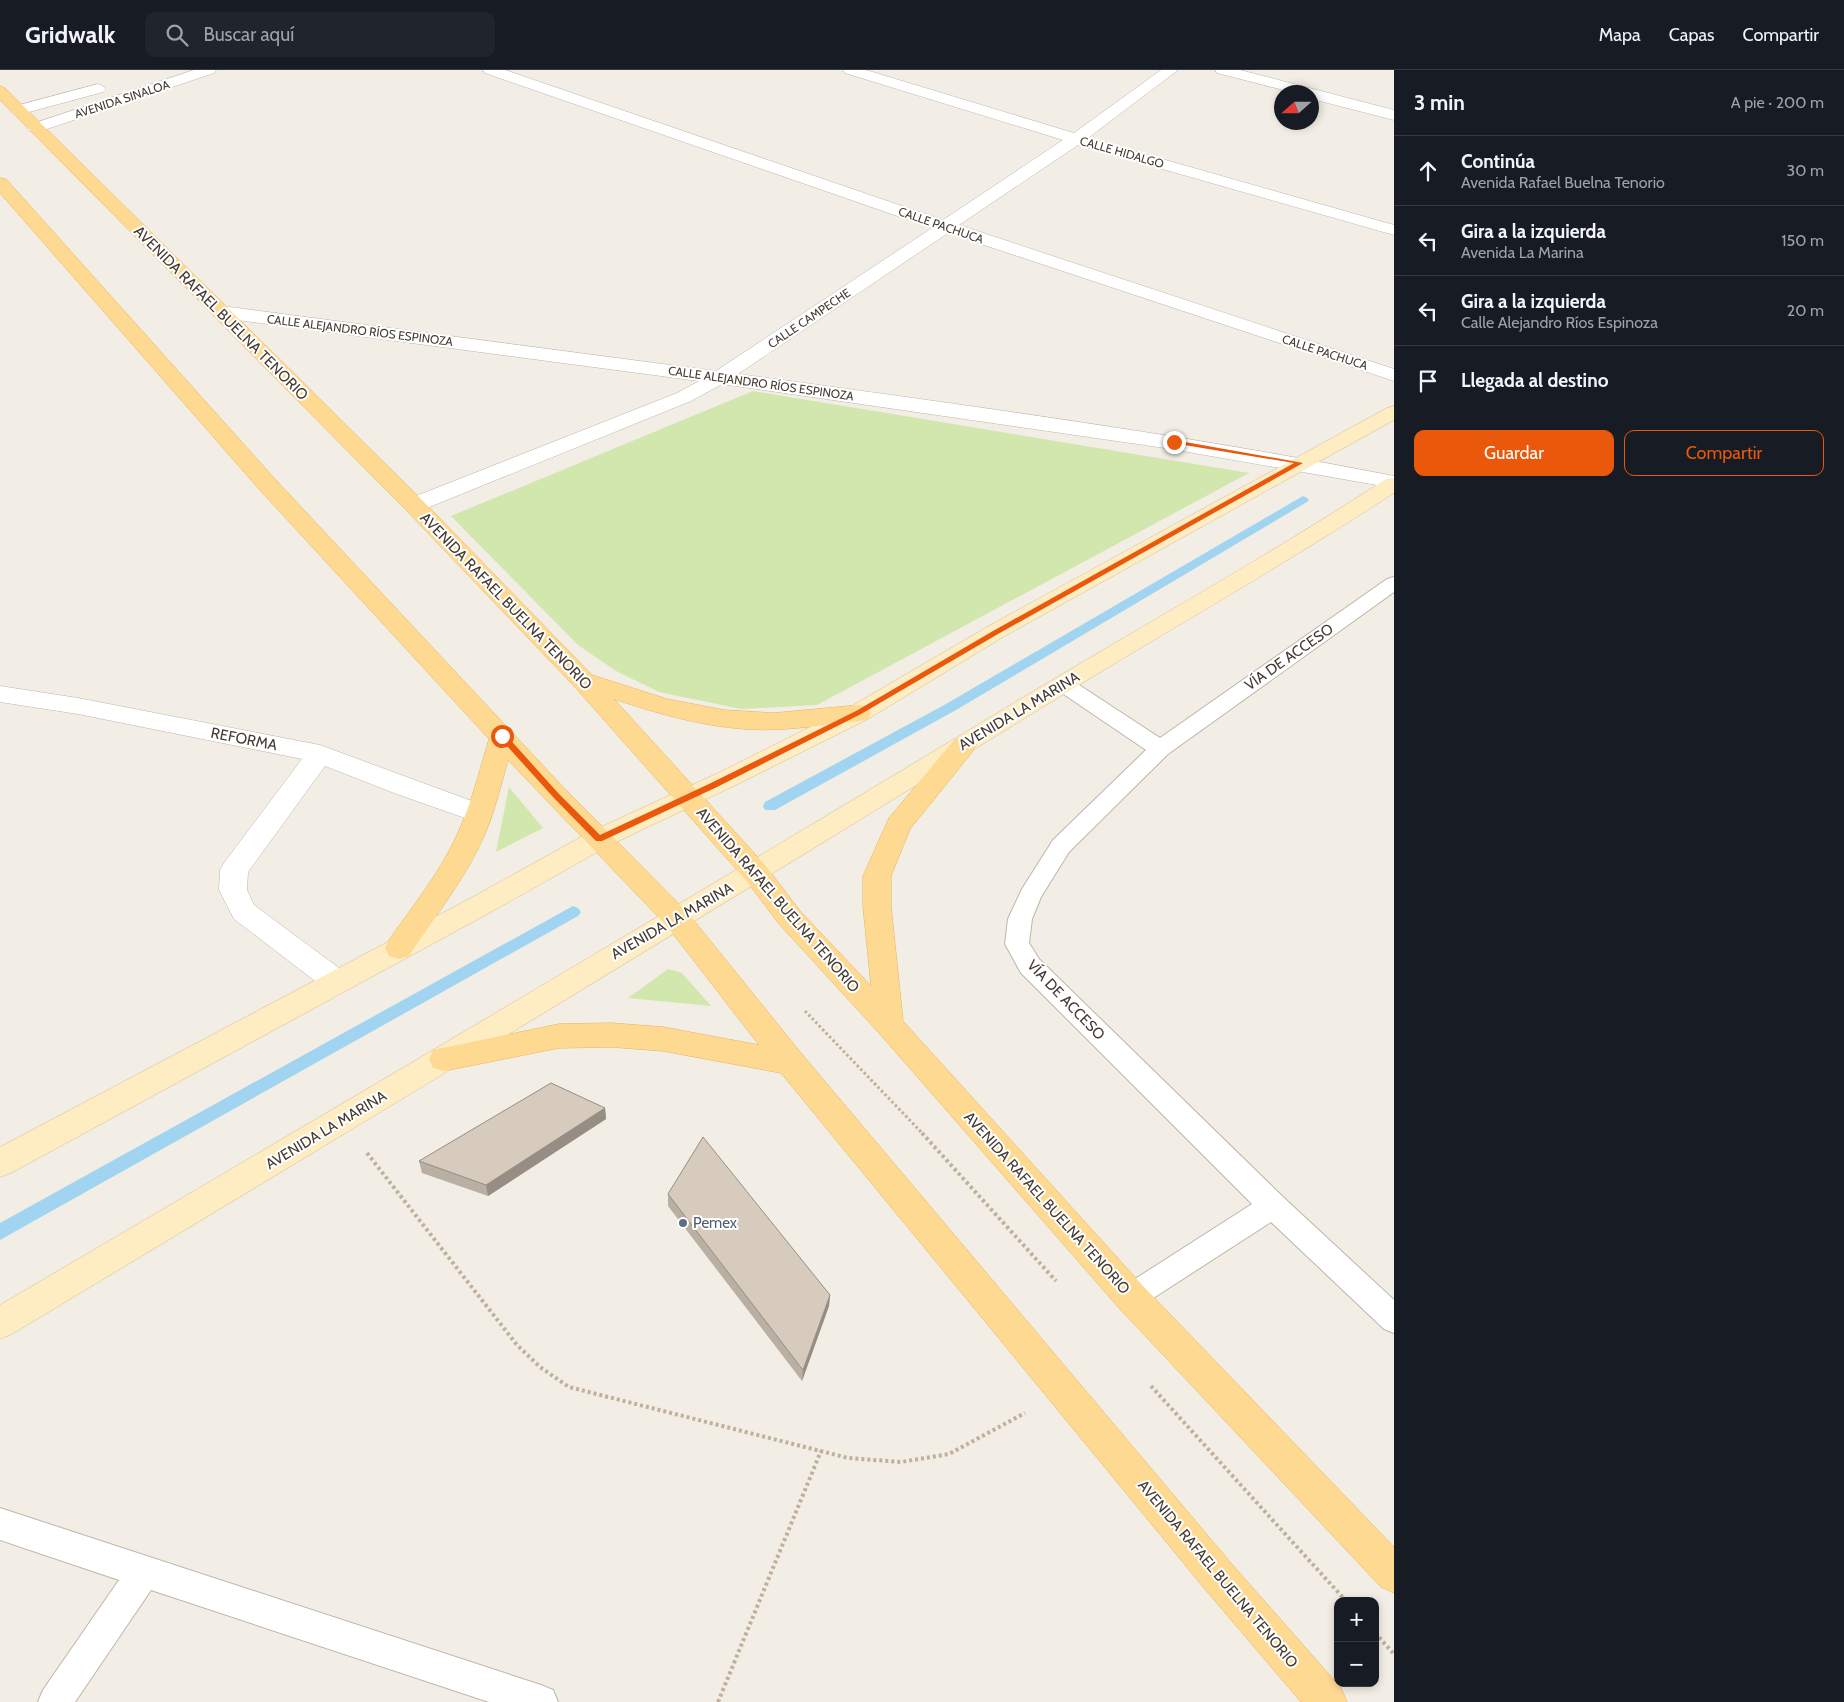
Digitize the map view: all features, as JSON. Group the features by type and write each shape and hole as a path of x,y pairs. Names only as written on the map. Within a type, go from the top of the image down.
{"main road":[{"name":"AVENIDA RAFAEL BUELNA TENORIO","path":"0,91 102,195 222,312 583,680 756,872 790,918 889,1025 1131,1297 1394,1574"},
{"name":"AVENIDA RAFAEL BUELNA TENORIO","path":"0,183 266,483 556,796 677,919 790,1062 1217,1575 1327,1702"},
{"path":"0,1163 399,948 482,906 599,839 859,713 995,632 1394,412"},
{"name":"AVENIDA LA MARINA","path":"0,1323 444,1059 600,963 756,872 1063,684 1340,519 1394,483"},
{"path":"583,680 654,705 688,713 744,721 779,721 859,713"},
{"path":"399,948 465,848 479,814 502,736"},
{"path":"889,1025 877,906 877,876 898,826 964,745"},
{"path":"444,1059 559,1036 611,1035 663,1039 790,1062"}],"street":[{"name":"AVENIDA SINALOA","path":"129,81 164,70"},
{"name":"AVENIDA SINALOA","path":"35,128 209,70"},
{"name":"CALLE PACHUCA","path":"490,70 944,226 1394,375"},
{"name":"CALLE HIDALGO","path":"850,70 1076,139 1394,230"},
{"name":"CALLE CAMPECHE","path":"414,506 684,398 721,377 1076,139 1171,70"},
{"path":"1222,70 1280,85"},
{"name":"AVENIDA SINALOA","path":"18,110 110,86"},
{"path":"1319,96 1394,115"},
{"name":"CALLE ALEJANDRO RÍOS ESPINOZA","path":"222,312 721,377 1174,442 1300,463"},
{"name":"AVENIDA LA MARINA","path":"1300,463 1394,483"},
{"name":"REFORMA","path":"0,694 78,706 320,754 403,787 479,814"},
{"path":"320,754 234,870 233,890 244,912 337,982"}],"lane":[{"name":"VÍA DE ACCESO","path":"1394,583 1160,749 1061,846 1030,895 1020,919 1017,944 1030,966 1273,1206 1394,1319"},
{"path":"1063,684 1160,749"},
{"path":"1131,1297 1273,1206"},
{"path":"2,1528 144,1572 541,1702"},
{"path":"55,1702 144,1572"}],"path":[{"path":"341,1120 517,1345 540,1367 569,1387 848,1458 901,1462 949,1454 1065,1391"},
{"path":"718,1702 820,1451"},
{"path":"1379,1637 1394,1654"}],"green space":[{"path":"753,391 1249,473 817,705 741,709 659,692 616,671 578,645 451,516"},
{"path":"509,787 543,828 496,852"},
{"path":"668,969 682,973 711,1006 628,998"}],"building":[{"path":"551,1083 605,1108 486,1185 419,1161"},
{"path":"703,1137 830,1295 803,1370 668,1194"}],"waterway":[{"path":"770,806 951,707 1303,500"},
{"path":"0,1232 573,912"}],"place":[{"name":"Pemex","path":"683,1223"}],"route":[{"path":"502,736 556,796 599,839 714,785 859,713 995,632 1300,463 1174,442"}]}
